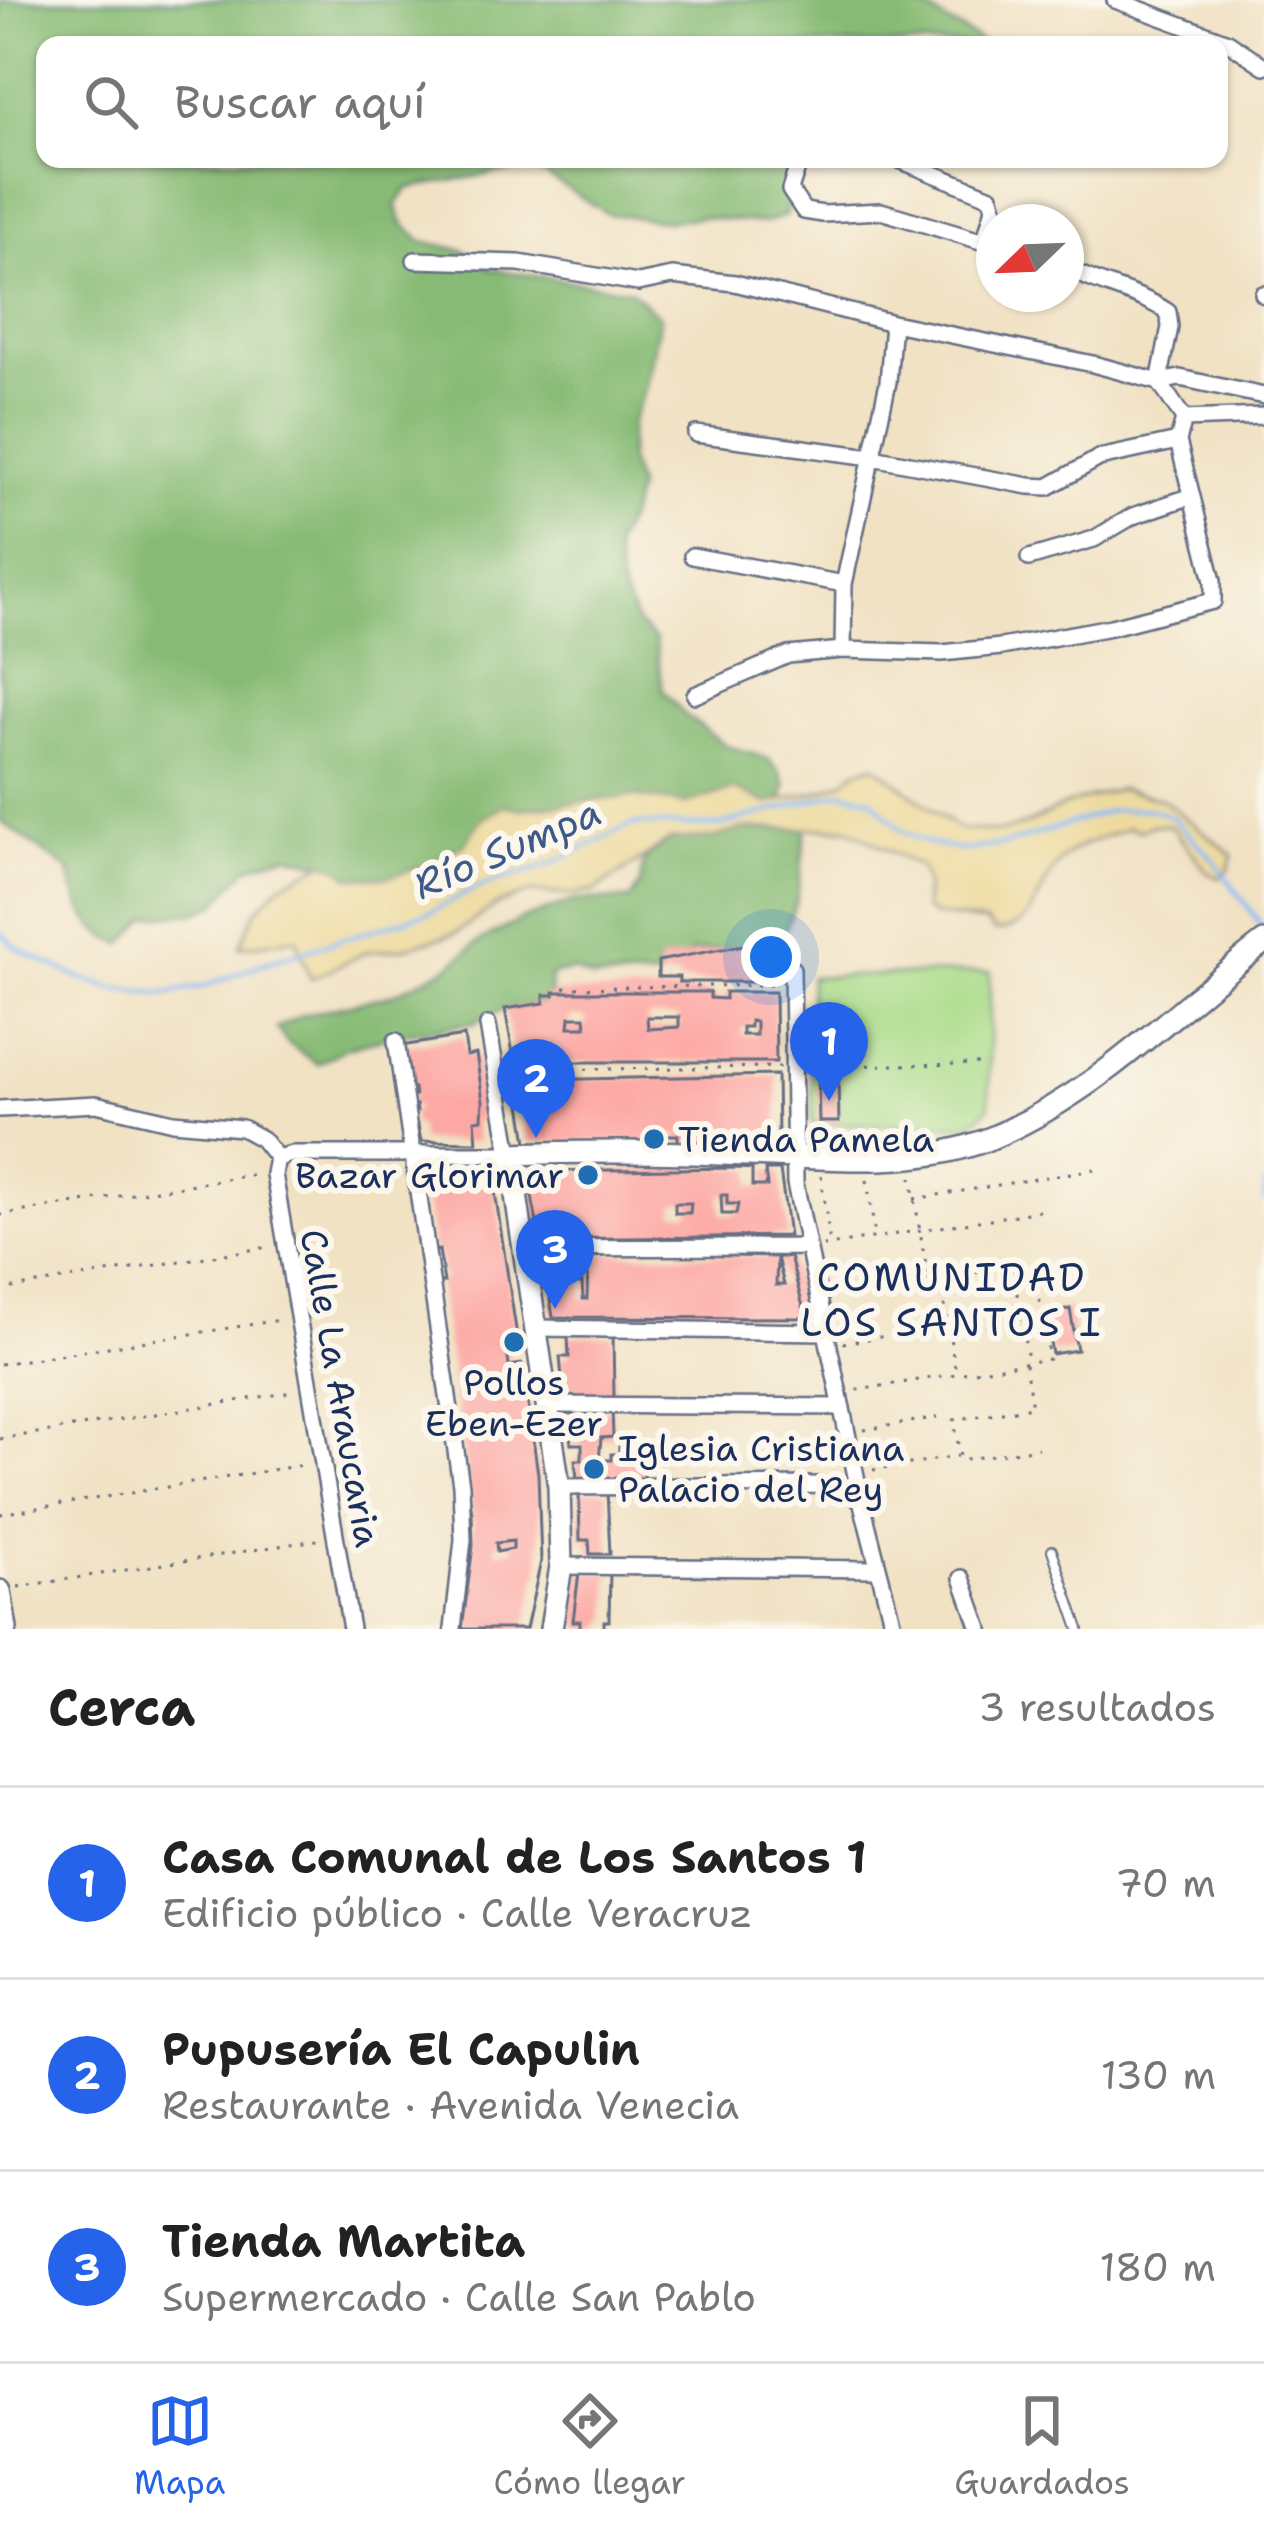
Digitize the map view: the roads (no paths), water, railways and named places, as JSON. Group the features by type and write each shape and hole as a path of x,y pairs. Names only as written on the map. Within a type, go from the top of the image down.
{"street":[{"path":"1115,0 1212,36"},
{"path":"1228,42 1264,66"},
{"path":"797,168 790,190 804,211 881,211 976,240"},
{"path":"920,168 991,196 993,204"},
{"path":"416,260 519,263 638,283 672,277 735,283 1159,382 1180,378 1264,396"},
{"path":"695,694 788,655 843,650 903,654 1000,646 1213,601 1213,581 1178,441 1184,419 1159,382 1170,327 1168,312 1084,277"},
{"path":"843,650 844,584 888,382 892,323"},
{"path":"1184,419 1264,416"},
{"path":"696,434 1048,487 1099,458 1178,441"},
{"path":"1029,559 1094,539 1133,516 1190,496"},
{"path":"692,556 844,584"},
{"path":"0,1109 96,1104 173,1122 242,1128 262,1139 277,1158 292,1154 510,1154 908,1158 950,1152 991,1138 1084,1088 1264,942"},
{"path":"792,977 795,1183 834,1338 842,1408 894,1629"},
{"path":"488,1024 559,1486 561,1566 551,1629"},
{"path":"396,1041 461,1485 464,1540 453,1629"},
{"name":"Calle La Araucaria","path":"277,1158 274,1174 351,1629"},
{"path":"522,1248 808,1247"},
{"path":"536,1328 834,1338"},
{"path":"548,1406 842,1408"},
{"path":"559,1486 835,1485 861,1500"},
{"path":"561,1566 877,1569"},
{"path":"962,1578 980,1629"},
{"path":"5,1590 6,1629"}],"lane":[{"path":"1052,1550 1079,1629"}],"waterway":[{"name":"Río Sumpa","path":"0,932 18,949 79,978 111,988 163,994 206,986 261,964 430,912 483,885 544,867 633,824 717,826 842,792 871,798 901,830 930,844 963,850 1007,844 1113,810 1151,809 1172,817 1213,859 1264,929"},
{"name":"Río Sumpa","path":"1264,1183 1264,1200"}],"place":[{"name":"Casa Comunal de Los Santos 1","path":"829,1101"},
{"name":"Pupusería El Capulin","path":"536,1138"},
{"name":"Tienda Pamela","path":"654,1139"},
{"name":"Bazar Glorimar","path":"588,1175"},
{"name":"Tienda Martita","path":"555,1309"},
{"name":"Pollos Eben-Ezer","path":"514,1342"},
{"name":"Iglesia Cristiana Palacio del Rey","path":"594,1469"}],"district":[{"name":"COMUNIDAD LOS SANTOS I","path":"952,1300"}]}
